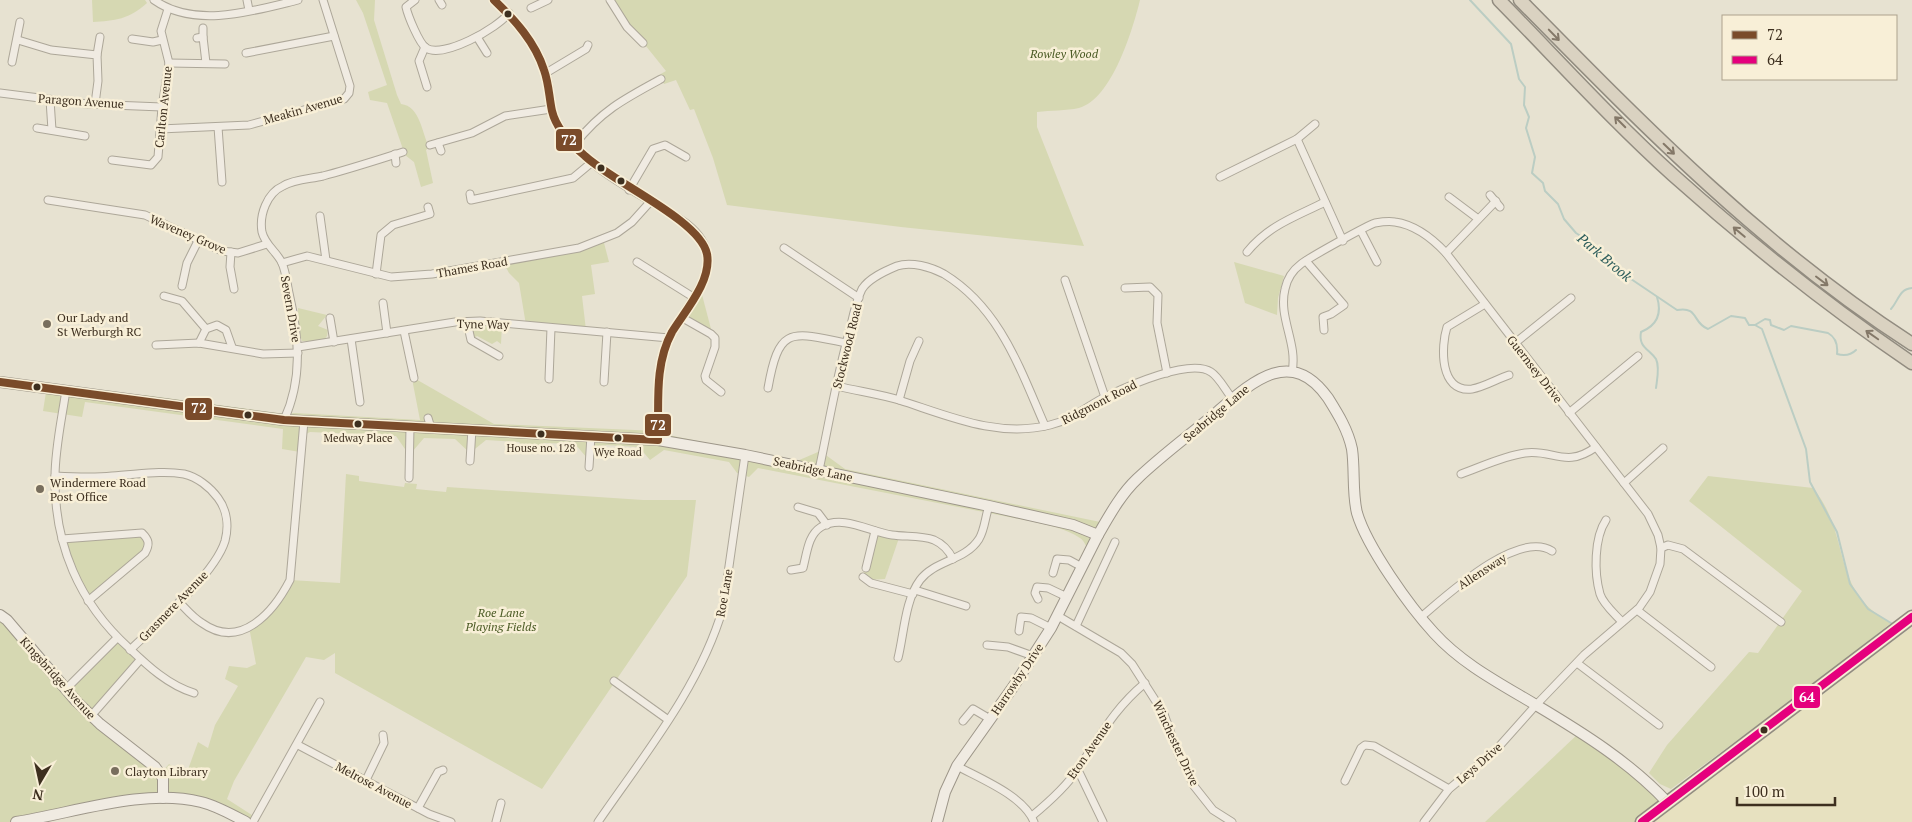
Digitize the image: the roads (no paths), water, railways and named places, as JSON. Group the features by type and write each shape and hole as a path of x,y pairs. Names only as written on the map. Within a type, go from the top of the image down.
{"highway":[{"path":"1498,0 1686,186 1776,264 1854,323 1912,363"},
{"path":"1520,0 1624,105 1733,209 1806,269 1912,344"},
{"path":"1642,822 1912,617"}],"street":[{"path":"154,0 168,9 196,15 214,15 249,10 298,0"},
{"path":"247,0 249,10"},
{"name":"Meakin Avenue","path":"160,129 249,125 344,99 349,93 350,86 323,0"},
{"path":"415,0 406,7 408,16 425,48 439,51 477,37 503,21 509,14"},
{"path":"494,0 509,14 530,42 546,73 551,109 555,121 591,163 610,178 695,231 706,246 708,266 706,276 669,338 660,367 658,440"},
{"path":"531,8 538,2 548,0"},
{"path":"610,0 627,27 643,43"},
{"name":"Carlton Avenue","path":"112,160 151,165 158,157 162,107 169,63 162,40 161,27 168,9"},
{"path":"12,62 18,40 20,22"},
{"path":"203,28 200,37 206,63"},
{"path":"95,104 98,81 97,56 100,36"},
{"path":"251,54 334,36"},
{"path":"477,37 486,52"},
{"path":"132,39 153,42 162,40"},
{"path":"18,40 51,50 97,56"},
{"path":"546,73 586,49 588,45"},
{"path":"425,48 419,61 427,87"},
{"path":"169,63 225,64"},
{"path":"575,144 588,128 610,108 661,79"},
{"name":"Paragon Avenue","path":"0,93 95,104 162,107"},
{"path":"50,100 52,130"},
{"path":"430,145 472,134 505,116 551,109"},
{"path":"1220,177 1297,139 1315,124"},
{"path":"218,127 222,182"},
{"path":"37,128 85,136"},
{"path":"1297,139 1343,241"},
{"path":"438,143 440,152"},
{"path":"629,190 653,150 658,146 665,145 686,157"},
{"name":"Severn Drive","path":"284,420 298,368 298,350 293,309 282,263 267,244 262,232 262,217 265,205 276,190 284,185 323,176 403,152"},
{"path":"395,154 396,162"},
{"path":"470,194 471,200 556,184 573,178 591,163"},
{"path":"1449,197 1477,218"},
{"name":"Waveney Grove","path":"48,200 145,216 222,250 231,252 238,252 267,244"},
{"path":"1446,253 1495,201"},
{"name":"Thames Road","path":"282,263 307,256 376,274 411,277 579,248 618,233 632,222 650,202"},
{"path":"1247,252 1271,228 1325,202"},
{"path":"376,274 381,236 393,225 427,214"},
{"path":"320,216 326,260"},
{"name":"Guernsey Drive","path":"1292,372 1294,359 1282,306 1288,279 1306,261 1374,223 1394,222 1414,227 1433,239 1446,253 1648,514 1658,534 1660,548 1660,564 1656,580 1650,592 1636,610 1577,663 1536,705"},
{"path":"1361,230 1377,262"},
{"path":"182,286 187,263 199,239"},
{"path":"784,248 859,298"},
{"path":"231,252 230,267 234,289"},
{"path":"1306,261 1344,305 1331,314 1322,316 1324,330"},
{"path":"637,262 644,270 693,297"},
{"name":"Stockwood Road","path":"819,470 846,343 863,287 882,272 902,264 934,269 965,288 995,322 1010,347 1045,426"},
{"path":"1065,280 1104,397"},
{"path":"1125,288 1150,287 1158,295 1157,323 1167,373"},
{"path":"164,296 182,301 206,329"},
{"path":"1515,343 1571,298"},
{"path":"383,303 388,333"},
{"path":"1486,304 1447,327 1443,348 1444,367 1451,380 1461,387 1471,389 1509,375"},
{"path":"681,317 715,338 715,347 705,376 706,380 721,392"},
{"path":"321,325 330,321 334,342"},
{"path":"467,322 471,340 499,356"},
{"name":"Tyne Way","path":"156,345 199,343 232,347 263,354 298,350 404,330 467,322 669,338"},
{"path":"199,343 206,329 217,326 226,330 232,347"},
{"path":"549,380 551,328"},
{"path":"404,330 414,378"},
{"path":"604,382 607,332"},
{"path":"768,388 776,354 787,339 799,334 846,343"},
{"path":"351,340 360,402"},
{"path":"899,400 910,361 919,340"},
{"path":"1570,412 1638,356"},
{"name":"Ridgmont Road","path":"837,386 899,400 926,411 983,427 1008,429 1045,426 1078,415 1104,397 1137,382 1167,373 1198,368 1211,372 1232,398"},
{"path":"1292,372 1302,374 1318,384 1346,428 1352,448 1357,513 1363,529 1379,559 1421,617 1447,645 1489,678 1601,745 1657,790 1668,803"},
{"name":"Seabridge Lane","path":"0,382 284,420 410,427 430,423 472,429 658,440 746,455 989,506 1073,525 1098,535 1136,480 1232,398 1266,375 1292,372"},
{"path":"66,390 55,476 57,516 70,569 88,601 117,638 140,660 175,685 194,693"},
{"path":"179,602 202,624 228,632 253,626 270,611 281,596 290,580 304,421"},
{"path":"409,478 410,427"},
{"path":"470,461 472,429"},
{"path":"589,467 591,436"},
{"path":"1461,474 1527,452 1566,458 1585,455 1596,447"},
{"path":"1624,483 1663,448"},
{"name":"Roe Lane","path":"598,822 695,675 720,617 746,455"},
{"name":"Grasmere Avenue","path":"55,476 95,477 166,472 186,475 213,491 224,506 227,516 225,542 213,563 179,602 130,650"},
{"path":"898,658 914,592 926,574 964,555 979,539 984,530 989,506"},
{"path":"798,507 818,513 827,525"},
{"path":"1606,520 1601,528 1597,564 1600,594 1622,622"},
{"path":"791,570 802,568 812,534 827,525 840,523 856,524 876,531 936,541 947,549 953,559"},
{"path":"866,568 876,531"},
{"path":"62,539 136,533 142,533 148,539 149,546 145,553 88,601"},
{"name":"Harrowby Drive","path":"937,822 945,792 958,766 1051,628 1098,535"},
{"path":"1076,626 1115,542"},
{"path":"1660,548 1668,545 1683,549 1780,622"},
{"name":"Allensway","path":"1421,617 1465,581 1518,549 1532,546 1547,548 1552,551"},
{"path":"1053,572 1057,559 1068,560 1082,567"},
{"path":"863,577 871,583 966,606"},
{"path":"1038,599 1035,593 1037,587 1048,588 1067,597"},
{"name":"Kingsbridge Avenue","path":"0,610 2,618 91,716 155,767 163,778 163,798"},
{"path":"1636,610 1711,667"},
{"name":"Winchester Drive","path":"1058,616 1121,653 1132,664 1164,714 1178,753 1194,786 1213,810 1232,822"},
{"path":"1019,631 1021,617 1031,618 1051,628"},
{"path":"66,689 117,638"},
{"path":"987,646 1008,647 1033,656"},
{"path":"91,716 140,660"},
{"path":"1577,663 1659,725"},
{"path":"614,681 667,719"},
{"name":"Eton Avenue","path":"1033,819 1078,770 1107,723 1124,701 1145,683"},
{"path":"253,822 298,745 320,702"},
{"name":"Leys Drive","path":"1424,822 1449,789 1495,751 1536,705"},
{"path":"964,721 973,709 990,719"},
{"path":"366,780 384,743 383,735"},
{"name":"Melrose Avenue","path":"298,745 418,808 451,822"},
{"path":"1345,781 1361,748 1366,745 1374,746 1449,789"},
{"path":"958,766 1011,796 1033,819"},
{"path":"418,808 438,772 443,770"},
{"path":"1078,770 1103,822"},
{"path":"16,822 138,799 163,798 203,802 246,822"},
{"path":"496,822 501,803"}],"waterway":[{"name":"Park Brook","path":"1470,0 1511,44 1519,79 1525,87 1524,105 1529,117 1526,128 1535,157 1532,173 1543,183 1545,191 1558,204 1564,219 1576,233 1596,246 1613,265 1631,279 1677,310 1689,310 1708,329 1731,316 1745,318 1749,325 1755,325 1765,319 1770,320 1771,325 1784,330 1791,326 1828,333 1836,342 1837,354 1847,355 1856,350"},
{"name":"Park Brook","path":"1891,309 1904,290 1912,288"},
{"path":"1656,388 1657,362 1640,337 1641,332 1651,326 1657,318 1659,313 1657,297"},
{"path":"1755,325 1762,329 1806,449 1810,482 1837,532 1850,584 1868,609 1891,623"}],"place":[{"name":"Our Lady and St Werburgh RC","path":"47,324"},
{"name":"Medway Place","path":"358,424"},
{"name":"House no. 128","path":"541,434"},
{"name":"Wye Road","path":"618,438"},
{"name":"Windermere Road Post Office","path":"40,489"},
{"name":"Clayton Library","path":"115,771"}],"park label":[{"name":"Rowley Wood","path":"1064,53"},
{"name":"Roe Lane Playing Fields","path":"501,619"}]}
